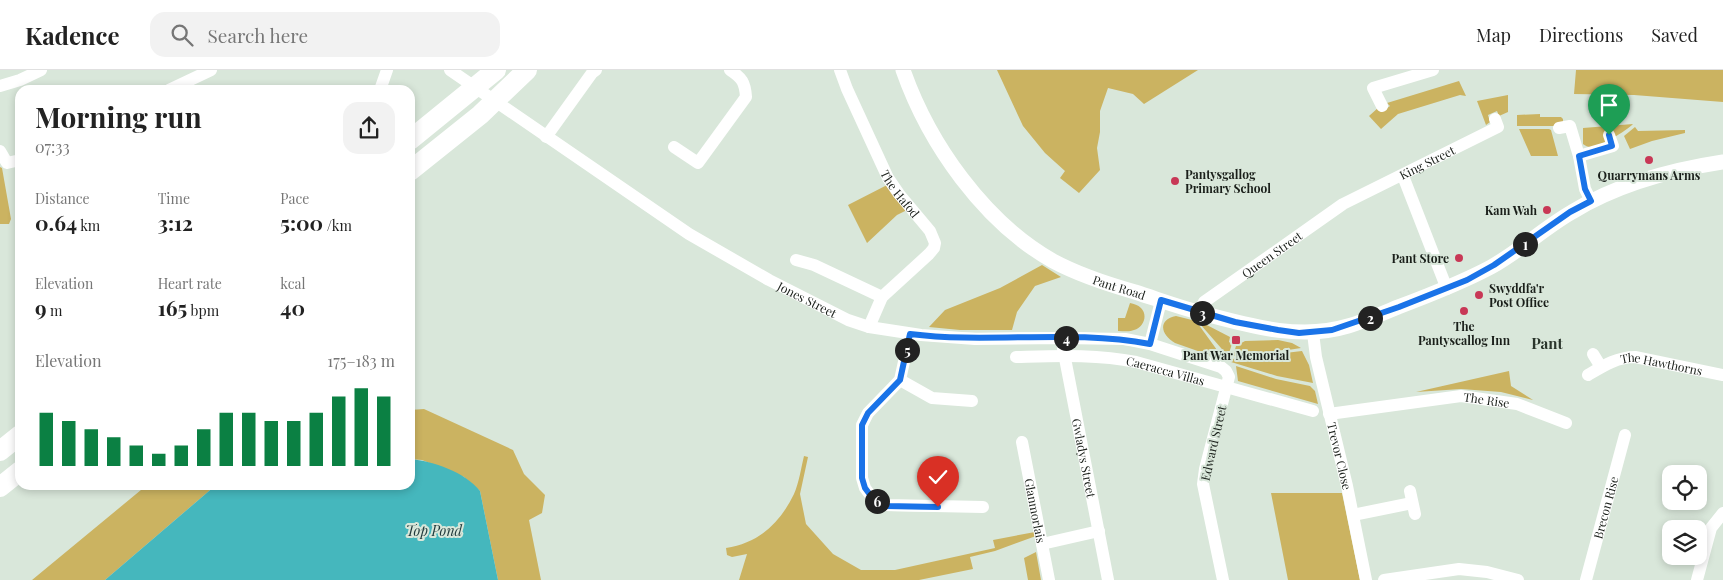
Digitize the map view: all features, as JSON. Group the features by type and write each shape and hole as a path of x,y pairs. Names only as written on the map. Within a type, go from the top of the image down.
{"highway":[{"path":"415,166 480,115 527,70"},
{"path":"415,136 495,72"},
{"path":"0,451 15,439"},
{"path":"0,486 15,475"}],"street":[{"path":"0,86 20,80 41,70"},
{"path":"180,85 211,70"},
{"path":"382,85 387,70"},
{"name":"Jones Street","path":"450,70 688,234 836,315 869,327 910,334 975,338 1125,339 1150,344 1221,367"},
{"path":"546,137 596,70"},
{"path":"674,146 698,162 746,97 742,78 730,70"},
{"name":"The Hafod","path":"840,70 888,178 930,231 935,242 934,248 929,254 882,297 869,327"},
{"name":"Pant Road","path":"903,70 913,99 941,149 961,176 992,213 1011,231 1048,258 1098,281 1199,312 1235,322 1299,333 1313,333 1350,325 1447,289 1494,265 1570,212 1631,183 1666,172 1723,162"},
{"path":"1382,106 1373,88 1433,70"},
{"name":"King Street","path":"1349,201 1403,176 1498,127 1495,119"},
{"path":"1559,128 1570,126 1579,156 1585,189 1591,201"},
{"path":"1579,156 1612,146 1609,135"},
{"path":"0,151 14,162"},
{"path":"1403,176 1447,289"},
{"name":"Queen Street","path":"1199,312 1204,302 1349,201"},
{"path":"796,260 814,266 882,297"},
{"path":"1150,344 1161,300"},
{"name":"Trevor Close","path":"1313,333 1316,357 1353,515 1366,580"},
{"path":"910,334 900,380 868,413 862,425 862,478 865,488 878,502 886,506 983,507"},
{"name":"Gwladys Street","path":"1062,338 1108,580"},
{"name":"The Hawthorns","path":"1594,354 1601,367"},
{"name":"Caeracca Villas","path":"1016,358 1064,356 1115,358 1226,386 1313,411"},
{"name":"The Hawthorns","path":"1588,375 1624,357 1635,357 1723,376"},
{"name":"Edward Street","path":"1221,367 1229,377 1205,469 1203,484 1223,580"},
{"path":"900,380 932,398 972,401"},
{"name":"The Rise","path":"1329,414 1461,396 1517,404 1566,423"},
{"name":"Brecon Rise","path":"1586,580 1625,435"},
{"name":"Glanmorlais","path":"1022,442 1049,580"},
{"path":"1353,515 1412,503"},
{"path":"1697,580 1711,528 1723,513"},
{"path":"1042,544 1098,532"},
{"path":"1384,580 1459,569 1487,572 1518,580"}],"shaded area":[{"path":"997,70 1198,70 1144,104 1133,94 1108,88 1100,111 1100,132 1097,148 1100,170 1079,193 1060,178 1065,171 1045,153 1023,126"},
{"path":"1576,70 1723,70 1723,102 1634,95 1574,94"},
{"path":"1459,81 1466,96 1460,95 1398,114 1381,129 1369,116 1379,107 1383,111 1390,106 1387,103"},
{"path":"1508,95 1508,112 1499,116 1497,111 1488,115 1490,122 1486,125 1477,101"},
{"path":"1540,114 1540,117 1561,117 1563,124 1555,126 1517,126 1517,115"},
{"path":"1633,124 1619,134 1595,146 1591,147 1583,144 1583,128"},
{"path":"1635,127 1638,131 1685,130 1685,133 1652,141 1630,149 1624,136"},
{"path":"1519,129 1551,130 1558,156 1531,156"},
{"path":"0,167 2,168 11,219 9,224 0,224"},
{"path":"889,184 907,210 897,215 867,243 848,205"},
{"path":"1042,265 1061,277 1035,286 1017,312 1012,330 960,330 929,327 945,310 1000,288"},
{"path":"1130,303 1141,308 1144,320 1134,330 1118,331 1118,318 1125,318"},
{"path":"1176,316 1196,321 1217,350 1227,359 1226,361 1170,340 1164,332 1164,324 1170,318"},
{"path":"1201,322 1230,337 1229,342 1232,344 1228,356 1200,324"},
{"path":"1278,340 1292,343 1301,348 1244,353 1244,355 1233,356 1236,346 1245,341"},
{"path":"1302,351 1309,365 1313,383 1277,376 1231,362 1233,359 1263,355 1268,357 1268,355"},
{"path":"1236,366 1276,379 1310,386 1315,391 1318,404 1238,381"},
{"path":"1509,371 1511,386 1533,400 1501,392 1461,389 1416,392"},
{"path":"424,409 513,450 524,474 545,495 542,513 529,520 541,580 498,580 480,491 464,477 422,460 415,459 415,410"},
{"path":"804,456 808,457 800,494 806,524 833,554 861,570 895,570 995,548 993,540 1035,532 1036,536 995,551 970,557 973,569 919,580 739,580 747,554 732,557 727,555 726,548 749,542 775,523 794,494"},
{"path":"141,490 210,490 105,580 32,580"},
{"path":"1271,493 1342,493 1360,580 1288,580"},
{"path":"1036,552 1041,580 1028,580 1024,558"}],"water":[{"name":"Top Pond","path":"415,460 429,462 457,473 474,484 480,491 498,580 105,580 210,490 415,490"}],"place":[{"name":"Quarrymans Arms","path":"1649,160"},
{"name":"Pantysgallog Primary School","path":"1175,181"},
{"name":"Kam Wah","path":"1547,210"},
{"name":"Pant Store","path":"1459,258"},
{"name":"Swyddfa'r Post Office","path":"1479,295"},
{"name":"The Pantyscallog Inn","path":"1464,311"},
{"name":"Pant War Memorial","path":"1236,340"}],"district":[{"name":"Pant","path":"1547,343"}],"route":[{"path":"938,507 886,506 871,496 865,488 862,478 862,425 868,413 900,380 910,334 975,338 1125,339 1150,344 1161,300 1235,322 1299,333 1313,333 1350,325 1467,280 1519,249 1570,212 1591,201 1585,189 1579,156 1612,146 1609,135"}]}
